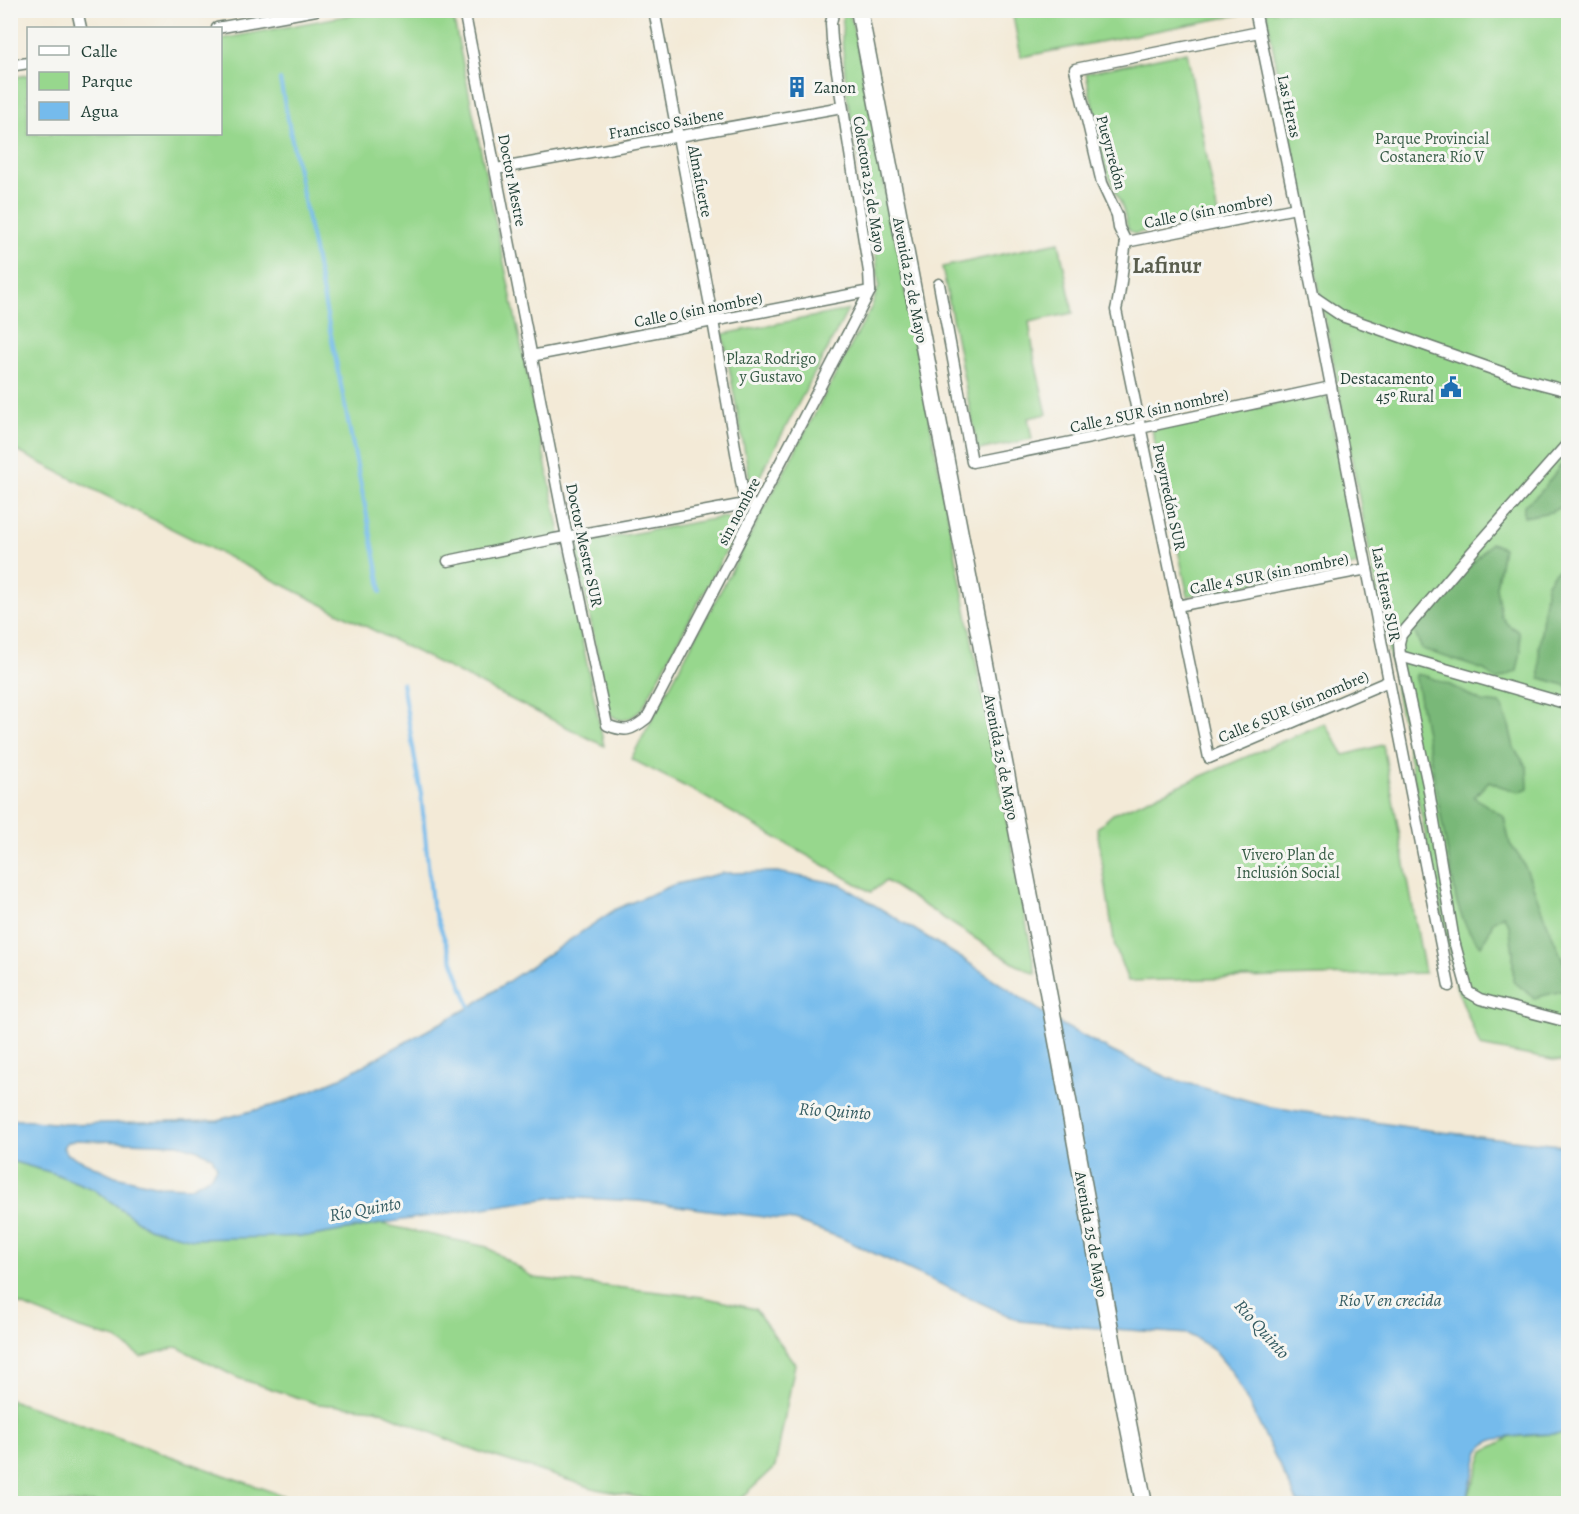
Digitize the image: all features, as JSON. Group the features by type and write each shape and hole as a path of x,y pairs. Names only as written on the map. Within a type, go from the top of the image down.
{"main road":[{"name":"Avenida 25 de Mayo","path":"859,10 1144,1503"}],"street":[{"path":"77,10 81,27"},
{"path":"221,27 270,15 316,10"},
{"name":"Doctor Mestre","path":"464,10 531,356"},
{"name":"Almafuerte","path":"654,10 745,504"},
{"name":"Colectora 25 de Mayo","path":"834,10 831,23 832,40 869,272 870,291"},
{"name":"Las Heras","path":"1255,10 1296,208"},
{"name":"Pueyrredón","path":"1125,242 1117,215 1102,183 1075,69 1259,32"},
{"path":"10,66 27,63"},
{"name":"Francisco Saibene","path":"496,169 842,106"},
{"name":"Calle 0 (sin nombre)","path":"1125,242 1296,208"},
{"name":"Las Heras SUR","path":"1296,208 1449,986"},
{"name":"Pueyrredón SUR","path":"1125,242 1121,289 1116,310 1209,758"},
{"name":"Calle 2 SUR (sin nombre)","path":"939,285 972,462 1331,387"},
{"name":"Calle 0 (sin nombre)","path":"531,356 870,291"},
{"name":"sin nombre","path":"620,731 634,728 647,718 870,291"},
{"path":"1314,297 1342,316 1515,376 1569,391"},
{"name":"Doctor Mestre SUR","path":"531,356 607,725 620,731"},
{"path":"1569,443 1401,635 1399,643 1428,785 1454,941 1468,992 1480,999 1569,1022"},
{"path":"448,561 745,504 758,505"},
{"name":"Calle 4 SUR (sin nombre)","path":"1177,606 1367,569"},
{"path":"1400,656 1569,704"},
{"name":"Calle 6 SUR (sin nombre)","path":"1209,758 1389,681"}],"green space":[{"path":"1238,10 1239,15 1021,57 1012,11"},
{"path":"372,11 452,11 604,746 11,448 10,78 27,75 27,135 222,135 222,39"},
{"path":"843,11 849,11 859,52 1036,974 1015,964 886,881 871,892 698,793 631,759 871,308 879,286 876,256 847,97 842,38"},
{"name":"Parque Provincial Costanera Río V","path":"1266,11 1568,11 1568,1063 1480,1046 1456,986 1397,696"},
{"path":"1187,52 1218,216 1134,234 1128,229 1123,209 1104,165 1086,73"},
{"path":"1059,242 1073,313 1029,322 1047,414 1028,418 1032,439 978,450 942,267"},
{"name":"Plaza Rodrigo y Gustavo","path":"848,310 752,491 723,334"},
{"path":"1326,393 1361,564 1188,596 1152,430"},
{"path":"1568,461 1568,503 1551,512 1524,517 1524,505 1540,493 1561,465"},
{"path":"724,517 733,521 736,532 642,709 626,720 613,717 609,713 577,554 581,543"},
{"path":"1491,543 1503,548 1496,587 1501,616 1508,625 1519,632 1521,651 1517,671 1497,680 1484,670 1422,649 1414,631 1425,615"},
{"path":"1568,563 1568,686 1540,678 1539,648 1547,583 1554,573"},
{"path":"1415,674 1452,686 1482,702 1501,704 1514,748 1527,767 1528,788 1519,792 1489,781 1474,797 1504,817 1510,844 1528,873 1568,972 1568,981 1562,991 1534,998 1513,981 1513,952 1509,925 1503,915 1493,922 1481,946 1465,924 1456,899"},
{"name":"Vivero Plan de Inclusión Social","path":"1325,723 1344,755 1383,745 1425,973 1128,981 1115,947 1097,828 1113,814"},
{"path":"11,1161 53,1173 93,1189 148,1228 312,1236 382,1224 487,1247 534,1278 703,1297 755,1309 795,1364 775,1467 736,1503 669,1503 596,1489 468,1448 376,1409 318,1404 238,1378 177,1347 141,1357 116,1339 80,1329 11,1301"},
{"path":"11,1400 304,1503 11,1503"},
{"path":"1568,1433 1568,1503 1466,1504 1484,1451 1511,1437"}],"water":[{"name":"Río V en crecida","path":"777,872 840,884 963,959 1057,1022 1169,1078 1271,1107 1442,1132 1568,1146 1568,1433 1511,1437 1487,1443 1479,1451 1466,1503 1298,1503 1232,1372 1212,1348 1188,1334 1020,1321 841,1238 794,1221 639,1201 557,1197 312,1236 193,1239 148,1228 93,1189 53,1173 11,1161 10,1119 65,1124 218,1120 282,1103 340,1078 470,1007 616,909 673,885 723,873","holes":["76,1140 178,1144 199,1150 212,1157 217,1167 211,1176 191,1187 159,1186 115,1176 67,1154 63,1148 66,1143"]}],"waterway":[{"path":"280,80 381,592"},
{"path":"402,683 421,794 432,905 473,1011"}],"place":[{"name":"Zanon","path":"797,87"},
{"name":"Destacamento 45º Rural","path":"1451,387"}],"district":[{"name":"Lafinur","path":"1167,265"}],"water label":[{"name":"Río Quinto","path":"835,1111"},
{"name":"Río Quinto","path":"365,1209"},
{"name":"Río Quinto","path":"1262,1329"}]}
